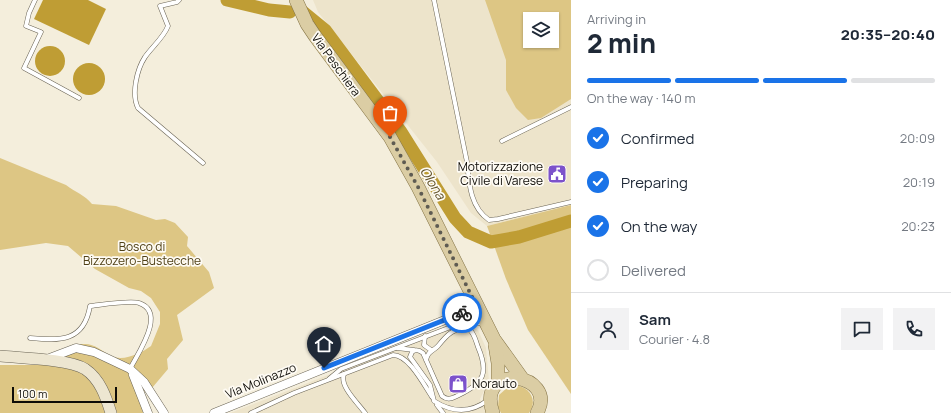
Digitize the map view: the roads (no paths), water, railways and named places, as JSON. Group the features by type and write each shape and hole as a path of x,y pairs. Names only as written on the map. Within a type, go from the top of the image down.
{"main road":[{"name":"Via Peschiera","path":"296,0 307,24 315,36 390,137 418,187 477,307 483,323 522,378 530,382 539,394 540,402 537,413"},
{"name":"Via Peschiera","path":"490,397 498,383 498,363 494,339"},
{"path":"0,356 67,363 84,369 102,388 111,413"},
{"path":"498,383 510,378 522,378"},
{"path":"490,397 490,406 493,413"}],"street":[{"name":"Via Molinazzo","path":"214,413 477,307"},
{"name":"Via Molinazzo","path":"452,318 461,316 483,323"},
{"path":"39,360 51,358 62,352 76,348 84,349 130,369 144,382 164,413"},
{"path":"130,369 148,413"}],"lane":[{"path":"35,0 29,13 26,26 41,32 24,68 79,98"},
{"path":"179,0 177,2 160,6 168,26 141,64 134,89 134,100 138,108 203,163"},
{"path":"434,0 467,162 469,186 475,204 481,215 489,220 498,219 571,202"},
{"path":"502,141 571,107"},
{"path":"30,338 51,340 65,338 80,331 88,320 90,306 138,302 146,306 152,314 150,327 130,369"},
{"path":"326,381 341,369 461,322 483,323"},
{"path":"391,349 400,348 417,350 423,353 426,360 442,396 445,398 452,398 473,388 481,379 484,369 484,360 470,330 463,329 449,333 435,348 431,350 426,360"},
{"path":"425,336 424,345 431,350"},
{"path":"414,350 410,357 430,385 434,401 448,410 459,413 472,412 482,407 490,397"},
{"path":"251,413 282,398 393,355 398,355 405,359 443,413"},
{"path":"321,370 326,381"},
{"path":"344,374 344,382 365,413"},
{"path":"326,381 339,380 344,382"}],"waterway":[{"name":"Olona","path":"227,0 269,10 290,12"},
{"name":"Olona","path":"303,12 325,30 401,132 455,218 468,232 491,242 519,237 571,221"}],"place":[{"name":"Motorizzazione Civile di Varese","path":"557,174"},
{"name":"Norauto","path":"458,384"}],"park label":[{"name":"Bosco di Bizzozero-Bustecche","path":"142,254"}]}
